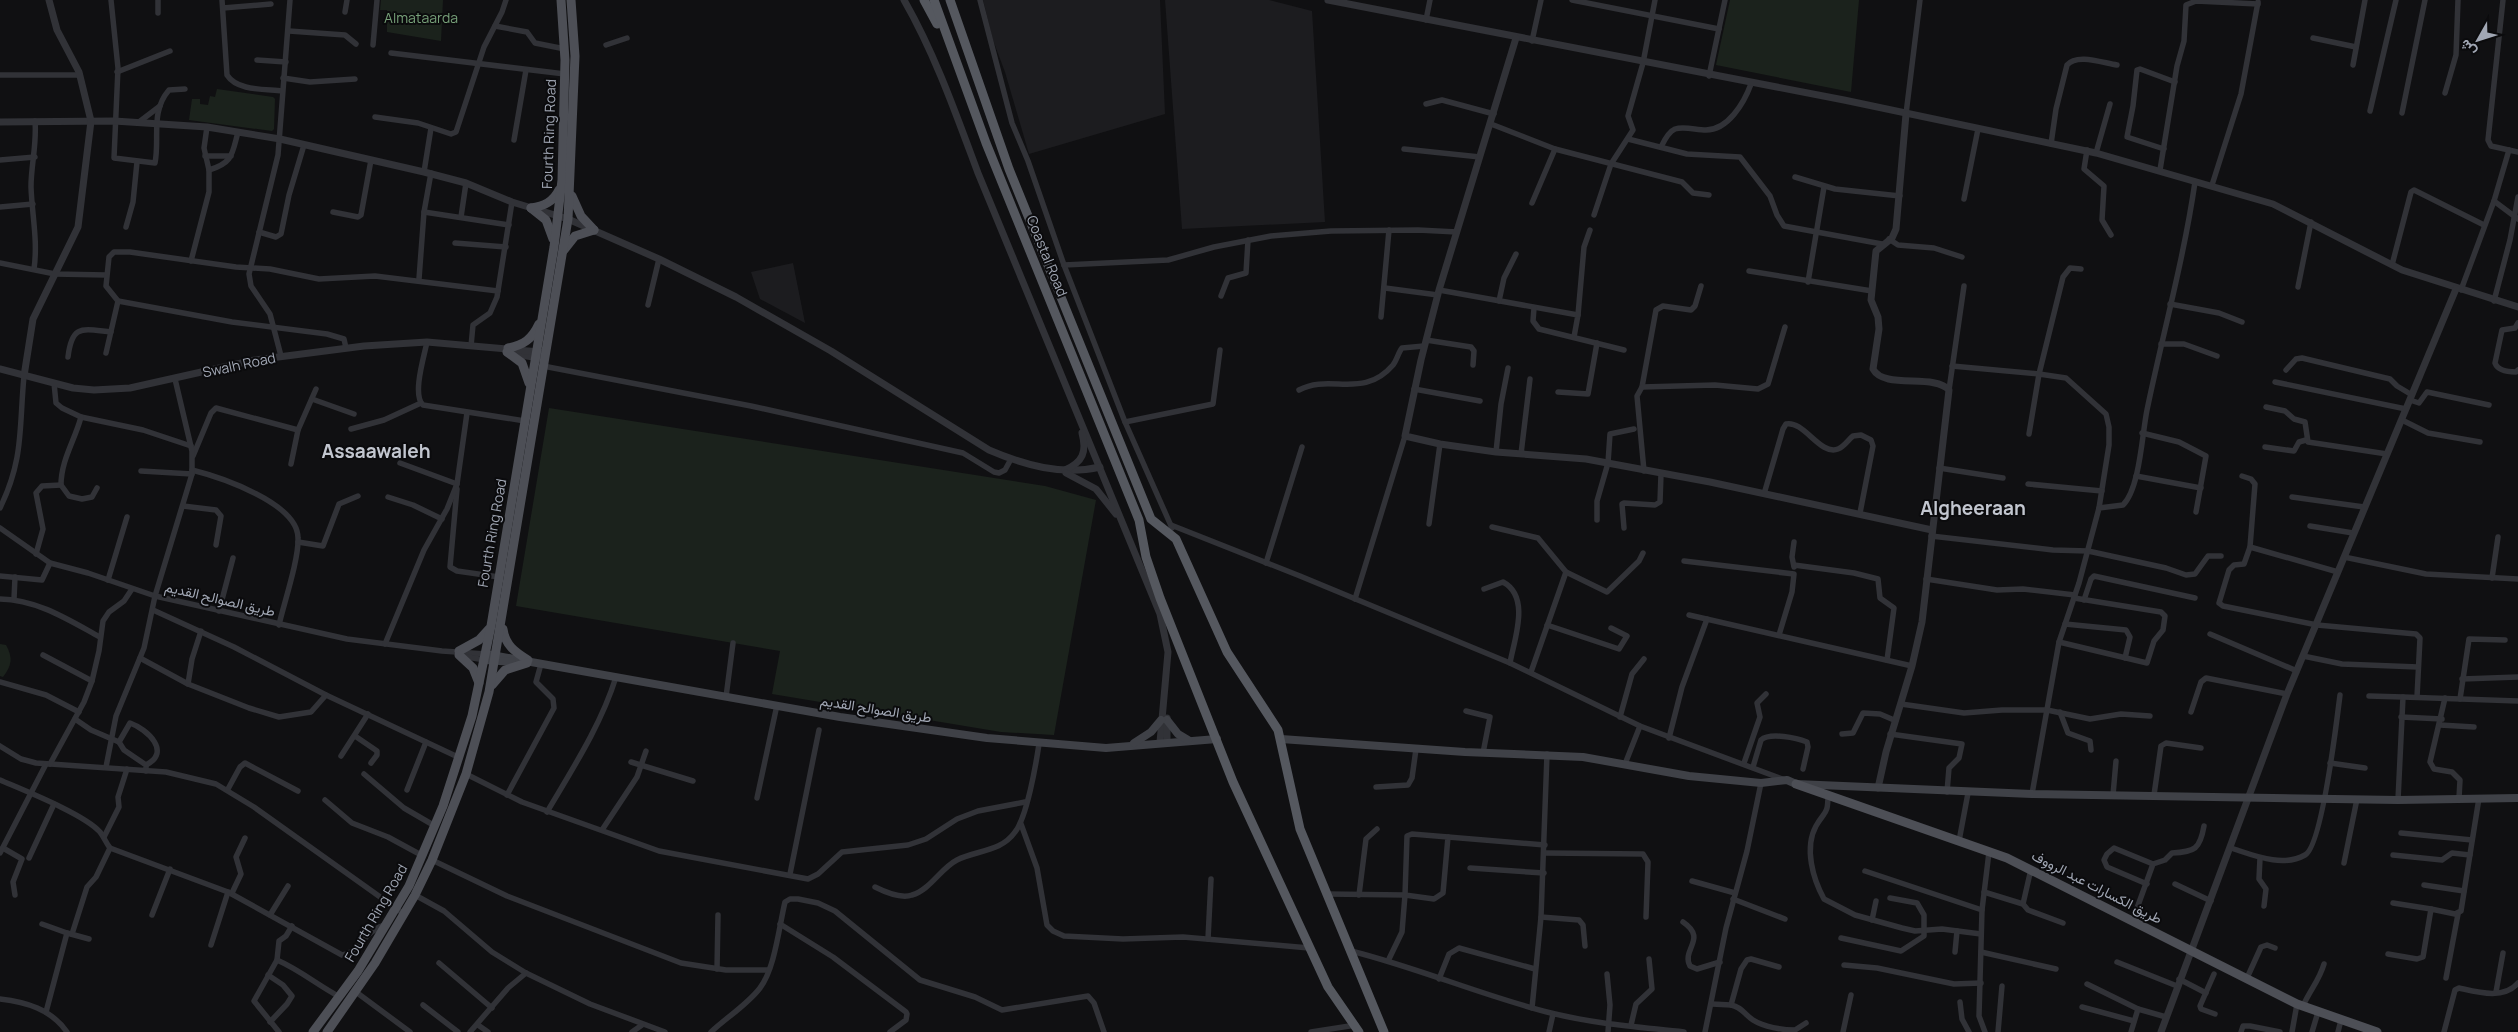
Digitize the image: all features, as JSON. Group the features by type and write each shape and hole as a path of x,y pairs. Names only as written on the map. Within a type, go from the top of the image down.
{"highway":[{"path":"924,0 952,55"},
{"name":"Coastal Road","path":"934,0 952,55 1139,520 1146,557 1160,598 1233,782 1328,988 1357,1029"},
{"name":"Coastal Road","path":"950,0 1009,169 1150,519 1176,539"},
{"path":"957,0 958,27"},
{"path":"1088,396 1099,392"},
{"path":"1176,539 1227,652 1276,725 1281,739 1290,793 1300,829 1384,1032"}],"main road":[{"name":"Fourth Ring Road","path":"313,1032 340,997 388,925 423,856 460,758 479,685 502,622 558,250 565,74 561,0"},
{"name":"Fourth Ring Road","path":"327,1032 356,992 404,914 432,860 466,774 488,692 491,626 529,390 541,357 543,310 568,219 575,56 571,0"},
{"path":"531,208 551,201 558,193 562,180"},
{"path":"531,208 549,226 558,250 575,236 594,230 577,210 570,190"},
{"path":"529,390 525,368 508,350 524,344 530,339 543,310"},
{"path":"502,622 506,641 517,654 532,662"},
{"path":"479,685 472,668 459,653 479,640 491,626"},
{"name":"طريق الصوالح القديم","path":"490,657 532,662 726,697 968,736 1039,744 1106,748 1217,739"},
{"path":"488,692 501,673 511,667 532,662"},
{"path":"1128,746 1151,732 1164,720 1178,734 1188,740"},
{"path":"1281,739 1483,753 1547,754 1625,764 1689,776 1761,783 1787,780 1796,784 1947,792 2398,800 2518,798"},
{"name":"طريق الكسارات عبد الرووف","path":"1796,784 1959,841 2031,869 2132,922 2192,949 2300,1005 2377,1032"}],"street":[{"path":"0,508 16,469 20,449 24,376 33,319 78,227 90,121 80,75 57,30 49,0"},
{"path":"111,0 117,72 114,158 155,163 156,122 160,106 169,90 185,89"},
{"path":"158,0 158,14"},
{"path":"222,0 228,75 230,79 238,85 282,91"},
{"path":"281,356 270,314 251,286 250,268 273,181 280,139 290,0"},
{"path":"345,12 347,0"},
{"path":"373,45 377,0"},
{"path":"375,117 418,123 451,134 456,132 478,64 506,0"},
{"path":"904,0 926,44 954,110 978,173 1156,601 1164,628 1168,652 1164,708 1164,742"},
{"path":"980,0 1012,123 1028,161 1064,265 1113,393 1176,539"},
{"path":"1328,0 2087,150 2273,204 2392,265 2458,289 2518,307"},
{"path":"1426,20 1430,0"},
{"path":"1532,41 1541,0"},
{"path":"1572,0 1604,3 1652,16 1719,29"},
{"path":"1594,215 1611,164 1634,130 1628,119 1643,63 1655,0"},
{"path":"1709,76 1725,0"},
{"path":"1920,0 1906,114 1896,232 1876,249 1872,304 1878,314 1879,328 1874,371 1888,378 1940,384 1949,390"},
{"path":"2353,65 2365,0"},
{"path":"2370,111 2396,0"},
{"path":"2402,113 2426,0"},
{"path":"2444,93 2456,55 2458,0"},
{"path":"2503,0 2488,140 2491,146 2518,152"},
{"path":"2160,170 2177,66 2184,41 2185,8 2189,3 2258,2 2241,94 2212,186"},
{"path":"223,8 271,4"},
{"path":"495,26 527,32 535,43 565,49"},
{"path":"289,31 345,35 356,44"},
{"path":"606,46 627,38"},
{"path":"1355,599 1405,436 1414,389 1439,292 1516,38"},
{"path":"2313,38 2356,47"},
{"path":"117,72 170,51"},
{"path":"391,53 565,74"},
{"path":"2051,144 2056,109 2067,65 2070,61 2081,59 2117,65"},
{"path":"257,60 286,62"},
{"path":"2164,150 2126,137 2133,106 2137,70 2140,69 2175,82"},
{"path":"514,140 526,70"},
{"path":"0,75 80,75"},
{"path":"284,78 310,82 355,80"},
{"path":"1661,147 1669,134 1675,129 1707,130 1718,129 1724,125 1748,92 1751,84"},
{"path":"1426,104 1442,100 1494,114"},
{"path":"2096,153 2110,104"},
{"path":"139,122 160,106"},
{"path":"0,122 35,120 156,122 207,127 280,139 466,183 512,202 558,215 659,259 798,331 858,367 960,434 1011,459 1064,471 1077,472 1100,467"},
{"path":"34,269 36,251 31,186 35,157 35,120"},
{"path":"1491,124 1555,149 1682,182 1693,193 1709,195"},
{"path":"191,261 209,192 209,170 205,156 207,127"},
{"path":"419,279 431,128"},
{"path":"1964,199 1978,129"},
{"path":"209,170 227,163 238,132"},
{"path":"1628,138 1689,154 1740,158 1770,196 1777,215 1784,226 1882,244"},
{"path":"260,232 276,237 281,234 289,195 304,146"},
{"path":"1404,149 1480,157"},
{"path":"1532,203 1555,149"},
{"path":"2087,150 2084,169 2104,186 2102,220 2111,235"},
{"path":"2161,1032 2178,982 2231,848 2248,797 2297,671 2364,507 2494,201 2509,150"},
{"path":"205,156 231,156"},
{"path":"0,160 35,157"},
{"path":"333,212 358,217 361,215 371,160"},
{"path":"126,226 133,202 137,162"},
{"path":"1795,176 1824,187 1900,196"},
{"path":"2099,508 2124,505 2131,494 2170,304 2187,236 2195,182"},
{"path":"461,217 466,183"},
{"path":"1808,282 1824,187"},
{"path":"2392,265 2411,192 2414,190 2484,225"},
{"path":"2494,301 2516,218 2518,197"},
{"path":"2494,201 2516,218"},
{"path":"471,346 473,325 490,313 498,291 512,202"},
{"path":"0,207 33,204"},
{"path":"424,212 509,225"},
{"path":"2298,287 2311,222"},
{"path":"1381,318 1389,230"},
{"path":"1574,337 1578,315 1584,247 1590,230"},
{"path":"1064,265 1168,260 1271,236 1331,231 1457,232"},
{"path":"1889,239 1898,245 1934,248 1962,257"},
{"path":"1221,296 1228,278 1246,273 1248,240"},
{"path":"455,243 506,247"},
{"path":"346,348 344,339 274,326 232,322 118,302 106,286 109,257 114,252 130,252 191,261 270,269 319,279 375,276 419,279 498,291"},
{"path":"1499,302 1504,278 1516,254"},
{"path":"648,305 659,259"},
{"path":"0,263 55,274 106,275"},
{"path":"2029,434 2039,374 2063,277 2070,268 2081,269"},
{"path":"1749,271 1872,291"},
{"path":"1644,471 1637,396 1642,387 1656,310 1663,306 1691,310 1695,306 1701,286"},
{"path":"1878,788 1890,734 1912,666 1922,622 1939,468 1964,286"},
{"path":"1384,288 1439,292 1578,315"},
{"path":"106,354 118,302"},
{"path":"2170,304 2220,313 2242,322"},
{"path":"1534,308 1535,327 1624,350"},
{"path":"2518,323 2514,328 2502,330 2495,363 2504,371 2516,372 2518,370"},
{"path":"1642,387 1723,385 1761,389 1768,384 1785,327"},
{"path":"68,357 70,339 77,332 85,330 111,332"},
{"path":"427,342 417,392 421,403 427,407 525,422"},
{"name":"Swalh Road","path":"0,369 73,388 112,389 175,379 281,356 346,348 427,342 508,350 541,357"},
{"path":"1299,390 1313,384 1362,384 1392,366 1402,348 1425,343 1471,347 1474,351 1473,365"},
{"path":"1558,392 1588,394 1597,343"},
{"path":"2162,344 2184,344 2217,356"},
{"path":"1125,422 1212,406 1216,399 1220,350"},
{"path":"541,357 963,453 994,472 999,473 1006,470 1011,459"},
{"path":"2286,370 2296,359 2302,358 2390,379 2419,403 2427,392 2489,405"},
{"path":"1952,366 2066,378 2106,414 2109,428 2099,508 2075,597 2059,642 2032,794"},
{"path":"1496,452 1500,404 1508,368"},
{"name":"طريق الصوالح القديم","path":"175,379 193,456 192,472 155,596 347,639 490,657"},
{"path":"1521,454 1530,379"},
{"path":"2275,382 2406,409"},
{"path":"54,384 54,398 58,406 81,417 143,430 191,446"},
{"path":"290,464 298,430 316,389"},
{"path":"1414,389 1480,401"},
{"path":"1099,392 1113,393"},
{"path":"312,399 354,414"},
{"path":"351,429 384,420 421,403"},
{"path":"2266,407 2285,411 2294,419 2305,422 2307,428 2306,440"},
{"path":"193,456 211,413 216,408 298,430"},
{"path":"1064,471 1078,463 1084,452 1084,442 1076,408"},
{"path":"467,413 457,484 450,567 457,571 499,577"},
{"path":"81,417 75,438 65,458 61,485 69,496 82,499 92,497 97,488"},
{"path":"2402,420 2428,434 2480,442"},
{"path":"1764,494 1783,428 1786,424 1791,424 1807,432 1812,441 1834,450 1841,448 1853,436 1861,435 1869,439 1874,446 1860,513"},
{"path":"1597,520 1597,501 1608,464 1611,432 1634,429"},
{"path":"2142,433 2179,442 2203,454 2206,461 2196,512"},
{"path":"1405,436 1440,444 1496,452 1561,456 1710,482 1860,513 1932,533 2053,550 2088,551 2166,568 2186,575 2195,574 2208,556 2221,556"},
{"path":"2265,447 2294,450 2299,442 2306,440 2313,443 2387,454"},
{"path":"1429,524 1440,444"},
{"path":"1266,563 1302,447"},
{"path":"400,463 457,484"},
{"path":"1939,468 2002,478"},
{"path":"141,471 192,472 226,480 261,497 291,520 298,533 298,542 279,625"},
{"path":"1064,471 1096,489 1124,526"},
{"path":"1624,528 1622,504 1624,502 1655,505 1660,502 1661,474"},
{"path":"2136,476 2201,488"},
{"path":"2242,476 2251,479 2255,484 2250,547 2244,564 2234,565 2229,570 2219,603 2223,606 2317,625 2416,634 2420,638 2416,697"},
{"path":"385,644 424,550 442,519 457,484"},
{"path":"2028,484 2102,491"},
{"path":"36,554 43,529 36,493 42,486 61,485"},
{"path":"298,542 319,548 323,546 339,504 358,496"},
{"path":"388,496 413,505 442,519"},
{"path":"2292,498 2364,507"},
{"path":"183,506 216,510 220,513 216,544"},
{"path":"108,580 127,518"},
{"path":"1171,525 1531,672 1620,718 1669,738 1753,766 1787,780"},
{"path":"2310,526 2353,534"},
{"path":"1492,527 1538,538 1566,572 1607,592 1639,561 1643,553"},
{"path":"0,528 50,563 155,596 140,658 119,710 106,767"},
{"path":"2492,578 2498,537"},
{"path":"1779,635 1792,592 1794,542"},
{"path":"2250,547 2338,572"},
{"path":"2344,557 2426,574 2518,579"},
{"path":"219,611 233,558"},
{"path":"1684,561 1794,574"},
{"path":"0,576 44,580 50,563"},
{"path":"1794,565 1854,573 1878,580 1881,599 1894,608 1887,660"},
{"path":"1531,672 1566,572"},
{"path":"2084,600 2091,579 2094,576 2195,598"},
{"path":"14,599 15,577"},
{"path":"1926,579 1997,590 2023,589 2158,611 2164,614 2163,630 2154,641 2149,662 2059,642"},
{"path":"1484,589 1503,582 1514,591 1517,599 1519,608 1517,627 1510,663"},
{"path":"15,895 13,882 22,859 20,856 2,850 31,793 79,712 92,681 101,644 100,637 105,616 124,601 132,589"},
{"path":"0,599 14,599 47,608 100,637"},
{"path":"153,610 202,631 326,695 460,758"},
{"path":"1689,615 1912,666"},
{"path":"1669,738 1682,686 1707,619"},
{"path":"2065,624 2128,632 2130,637 2125,658"},
{"path":"1547,625 1619,649 1627,636 1610,628"},
{"path":"188,684 192,659 202,631"},
{"path":"2210,634 2297,671"},
{"path":"2460,699 2469,639 2504,640"},
{"path":"726,697 733,643"},
{"path":"43,655 92,681"},
{"path":"2303,656 2342,664 2418,667"},
{"path":"140,658 188,684 249,708 279,717 311,712 326,695"},
{"path":"1620,718 1632,674 1644,659"},
{"path":"507,795 554,708 553,699 536,682 532,662"},
{"path":"2462,679 2517,675"},
{"path":"547,812 591,735 616,677"},
{"path":"2191,712 2201,682 2206,678 2288,694"},
{"path":"0,682 46,696 79,712"},
{"path":"1744,763 1760,717 1757,703 1766,694"},
{"path":"2231,848 2260,858 2287,860 2307,854 2315,840 2324,798 2340,694"},
{"path":"2369,696 2518,701"},
{"path":"2398,800 2403,697"},
{"path":"2445,698 2431,765 2434,769 2455,774 2460,783 2459,798"},
{"path":"1901,704 1964,713 2047,710 2090,719 2121,714 2150,716"},
{"path":"757,798 777,705"},
{"path":"1466,712 1490,717 1483,753"},
{"path":"2060,712 2068,733 2090,741 2091,750"},
{"path":"1842,734 1853,733 1863,713 1880,714 1894,720"},
{"path":"341,756 368,714"},
{"path":"2401,717 2474,727"},
{"path":"75,719 91,730 112,737 120,742 124,750 146,768"},
{"path":"120,742 130,723 153,738 157,744 156,752 146,768"},
{"path":"1625,764 1640,726"},
{"path":"790,874 819,730"},
{"path":"1890,734 1962,744 1960,758 1950,768 1947,792"},
{"path":"355,736 376,751 377,755 371,764"},
{"path":"1753,766 1761,740 1766,736 1807,742 1808,747 1803,769"},
{"path":"407,790 426,742"},
{"path":"2154,796 2161,746 2166,743 2201,748"},
{"path":"875,886 898,895 912,896 955,861 1002,844 1015,834 1021,824 1039,744"},
{"path":"0,746 21,759 48,764 127,769 146,768 203,779 228,789 404,914"},
{"path":"1376,787 1408,785 1412,778 1416,749"},
{"path":"602,830 630,790 642,766 646,751"},
{"path":"1532,1008 1544,873 1547,754"},
{"path":"2113,795 2116,761"},
{"path":"631,762 693,780"},
{"path":"228,789 240,767 245,763 298,791"},
{"path":"2330,764 2365,768"},
{"path":"104,838 119,807 118,797 127,769"},
{"path":"364,774 404,808 435,826"},
{"path":"466,774 507,795 547,812 678,856 811,879 842,852 908,845 926,839 957,819 978,811 1026,802"},
{"path":"0,780 54,804 94,827 110,848 230,893 345,955 353,951 368,932 388,925"},
{"path":"1705,1032 1734,896 1747,851 1761,783"},
{"path":"1959,841 1968,793"},
{"path":"1828,794 1828,810 1815,828 1810,851 1813,869 1823,897 1855,915 1915,931 1957,931 1981,934"},
{"path":"2344,863 2357,798"},
{"path":"2446,978 2458,914 2461,911 2480,798"},
{"path":"325,800 356,825 388,837 423,856"},
{"path":"29,858 54,804"},
{"path":"1021,824 1040,881 1043,912 1047,925 1053,931 1064,936 1113,939 1183,937 1309,948"},
{"path":"2147,884 2107,867 2104,860 2107,854 2114,848 2153,864 2165,860 2172,853 2186,853 2197,847 2204,826"},
{"path":"1359,895 1366,839 1377,829"},
{"path":"2401,833 2472,840"},
{"path":"1388,961 1402,932 1407,836 1412,834 1545,845"},
{"path":"1327,894 1405,895 1434,899 1441,896 1446,873 1448,837"},
{"path":"211,945 230,893 241,874 236,859 244,838"},
{"path":"46,1012 70,934 87,887 96,877 110,848"},
{"path":"1985,1032 1979,1016 1982,910 1988,852"},
{"path":"1545,853 1643,854 1648,862 1646,917"},
{"path":"2393,855 2442,860 2452,853 2470,855"},
{"path":"2260,858 2260,880 2266,889 2264,906"},
{"path":"432,860 508,896 682,963 717,969 768,970"},
{"path":"2132,922 2153,864"},
{"path":"1470,868 1544,873"},
{"path":"152,915 170,869"},
{"path":"2023,904 2031,869"},
{"path":"1865,871 1982,910"},
{"path":"1208,939 1211,879"},
{"path":"1692,881 1734,896 1784,919"},
{"path":"2175,884 2210,901"},
{"path":"2424,885 2464,891"},
{"path":"270,915 288,886"},
{"path":"1984,892 2023,904 2028,910 2063,923"},
{"path":"415,895 444,911 492,952 526,973 578,998 642,1025 665,1032"},
{"path":"1841,938 1882,948 1904,950 1924,936 1926,930 1924,915 1917,903 1890,898"},
{"path":"711,1032 761,987 768,970 788,900 818,903 848,921 920,980 975,996 1002,1010 1088,996 1094,1003 1104,1032"},
{"path":"1872,920 1876,901"},
{"path":"2393,903 2458,914"},
{"path":"2388,954 2417,958 2423,957 2431,910"},
{"path":"717,969 718,915"},
{"path":"1541,917 1579,920 1583,925 1585,946"},
{"path":"1683,922 1692,928 1694,934 1688,962 1690,966 1697,968 1720,962"},
{"path":"42,924 89,939"},
{"path":"780,924 862,978 906,1012 906,1020 890,1032"},
{"path":"279,1032 254,1001 277,960 279,941 292,926"},
{"path":"1955,952 1957,931"},
{"path":"2247,978 2261,947 2267,945 2274,948"},
{"path":"1439,979 1449,954 1459,948 1535,970"},
{"path":"1351,952 1388,961 1439,979 1553,1014 1684,1032"},
{"path":"1981,952 2056,969"},
{"path":"2496,992 2503,953"},
{"path":"1632,1025 1636,1004 1652,989 1649,959"},
{"path":"1731,1005 1741,969 1747,960 1751,959 1779,966"},
{"path":"277,960 340,997"},
{"path":"2117,962 2206,992"},
{"path":"439,963 492,1008"},
{"path":"2292,1032 2300,1005 2310,989 2318,982 2324,964"},
{"path":"1844,965 1877,968 1954,984 1981,983"},
{"path":"470,1032 508,988 526,973"},
{"path":"1607,974 1610,1005 1608,1032"},
{"path":"2214,974 2200,1008 2215,1014"},
{"path":"268,975 283,985 292,996 288,1004 270,1022"},
{"path":"2444,1032 2455,990 2459,988 2486,995 2513,989 2518,983"},
{"path":"2087,984 2138,1008 2166,1016"},
{"path":"1998,1032 2002,986"},
{"path":"356,992 410,1032"},
{"path":"1843,1032 1851,995"},
{"path":"0,999 21,1002 46,1012 67,1032"},
{"path":"1960,1002 1962,1019 1969,1032"},
{"path":"1712,1004 1739,1006 1752,1020 1763,1024 1795,1030 1806,1023"},
{"path":"424,1005 458,1032"},
{"path":"2082,1007 2134,1021"},
{"path":"2131,1032 2138,1008"},
{"path":"2312,1032 2318,1012"},
{"path":"1549,1032 1553,1014"},
{"path":"2338,1032 2340,1020"},
{"path":"478,1025 488,1032"},
{"path":"632,1032 642,1025"},
{"path":"2241,1032 2243,1026 2250,1026 2280,1032"},
{"path":"1311,1032 1357,1029"}],"shaded area":[{"path":"983,0 1160,0 1165,114 1029,154 1005,72 993,40"},
{"path":"1165,0 1269,0 1312,11 1325,222 1182,229"},
{"path":"793,263 805,323 760,299 751,272"}],"green space":[{"name":"Almataarda","path":"381,0 443,0 441,41 387,32 387,10 380,10"},
{"path":"1730,0 1859,0 1851,92 1716,65"},
{"path":"217,89 273,97 275,99 274,129 272,131 189,120 192,99 200,99 200,104 208,105 210,96 215,97"},
{"path":"549,408 1045,486 1096,500 1054,735 1001,732 772,694 780,651 516,606"},
{"path":"0,644 6,645 10,654 10,665 3,677 0,676"}],"district":[{"name":"Assaawaleh","path":"376,451"},
{"name":"Algheeraan","path":"1973,508"}]}
